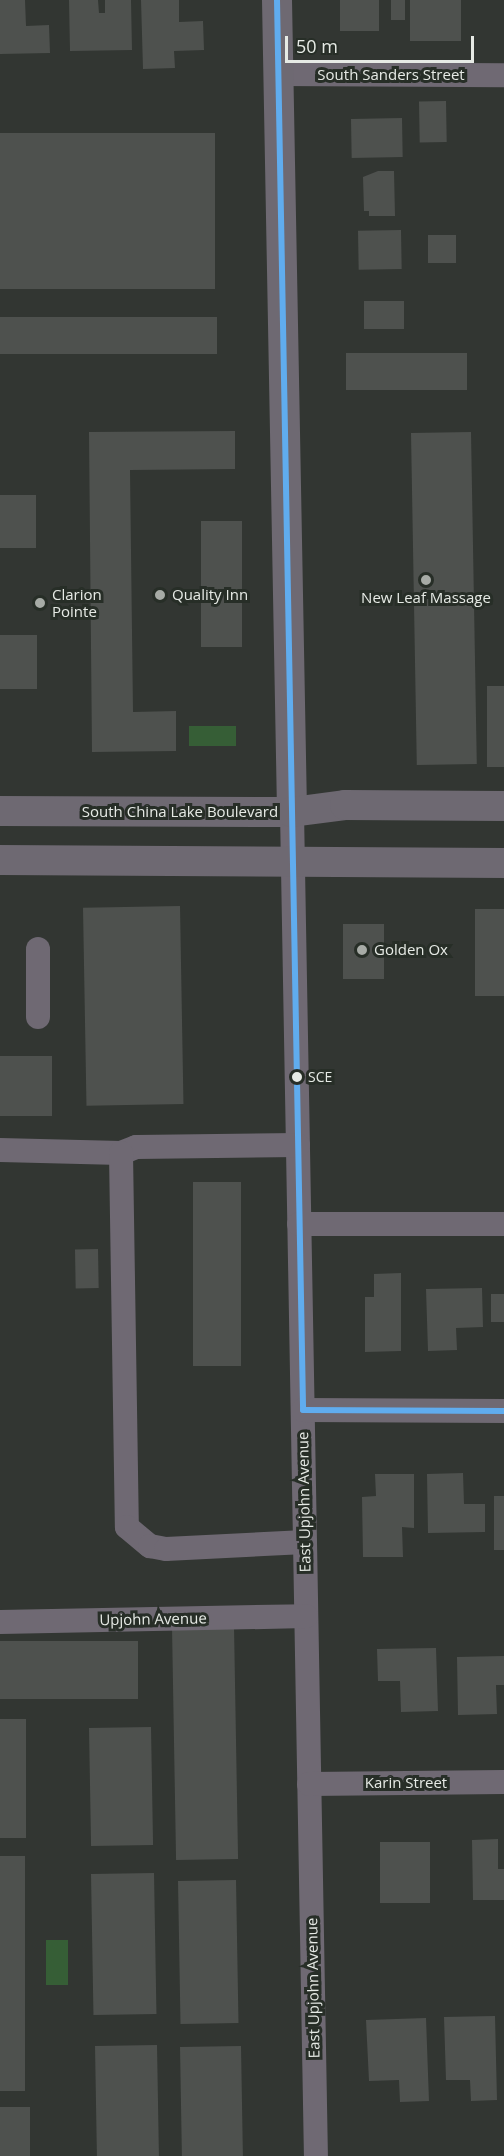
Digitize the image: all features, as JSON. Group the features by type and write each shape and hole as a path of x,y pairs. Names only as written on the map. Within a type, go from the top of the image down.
{"main road":[{"path":"277,0 292,812"},
{"name":"South China Lake Boulevard","path":"0,811 292,812 345,805 504,806"},
{"path":"0,860 504,863"}],"street":[{"name":"South Sanders Street","path":"279,74 504,75"},
{"name":"East Upjohn Avenue","path":"292,812 316,2156"},
{"path":"38,949 38,1017"},
{"path":"0,1150 121,1153 136,1147 298,1145"},
{"path":"121,1153 127,1527 150,1546 166,1549 304,1542"},
{"path":"299,1224 504,1224"},
{"path":"303,1410 504,1411"},
{"name":"Upjohn Avenue","path":"0,1622 306,1616"},
{"name":"Karin Street","path":"309,1784 504,1782"}],"shaded area":[{"path":"189,726 236,726 236,746 189,746"},
{"path":"46,1940 68,1940 68,1985 46,1985"}],"building":[{"path":"0,0 25,0 26,26 49,25 50,53 0,54"},
{"path":"69,0 98,0 99,13 105,13 105,0 131,0 132,50 70,51"},
{"path":"141,0 179,0 179,22 203,21 204,50 174,51 175,68 143,69"},
{"path":"340,0 379,0 379,31 340,31"},
{"path":"391,0 405,0 405,20 391,20"},
{"path":"410,0 461,0 461,41 410,41"},
{"path":"419,101 446,101 447,142 420,142"},
{"path":"402,118 403,157 352,158 351,119"},
{"path":"0,133 215,133 215,289 0,289"},
{"path":"378,171 394,171 395,216 369,216 369,211 364,211 363,177"},
{"path":"401,230 402,269 359,270 358,231"},
{"path":"428,235 456,235 456,263 428,263"},
{"path":"364,301 404,301 404,329 364,329"},
{"path":"0,317 217,317 217,354 0,354"},
{"path":"346,353 467,353 467,390 346,390"},
{"path":"235,431 235,469 130,470 133,712 176,711 176,751 92,752 89,432"},
{"path":"471,432 477,764 417,765 411,433"},
{"path":"0,495 36,495 36,548 0,548"},
{"path":"201,521 242,521 242,647 201,647"},
{"path":"0,635 37,635 37,689 0,689"},
{"path":"487,686 504,686 504,767 487,767"},
{"path":"180,906 183,1104 86,1106 83,908"},
{"path":"475,909 504,909 504,996 475,996"},
{"path":"343,924 384,924 384,979 343,979"},
{"path":"0,1056 52,1056 52,1116 0,1116"},
{"path":"193,1182 241,1182 241,1366 193,1366"},
{"path":"75,1249 98,1249 99,1288 76,1288"},
{"path":"401,1273 401,1351 365,1352 365,1297 374,1297 374,1274"},
{"path":"482,1288 483,1327 456,1328 457,1350 428,1351 426,1289"},
{"path":"491,1294 504,1294 504,1322 491,1322"},
{"path":"463,1473 464,1504 485,1504 485,1532 428,1533 427,1474"},
{"path":"375,1474 414,1474 414,1528 402,1527 403,1557 363,1557 362,1497 376,1496"},
{"path":"494,1496 504,1496 504,1550 494,1550"},
{"path":"234,1626 238,1859 176,1860 172,1627"},
{"path":"0,1641 138,1641 138,1699 0,1699"},
{"path":"436,1648 438,1711 401,1712 400,1681 378,1681 377,1649"},
{"path":"504,1656 504,1685 496,1685 497,1714 458,1715 457,1657"},
{"path":"0,1719 26,1719 26,1838 0,1838"},
{"path":"151,1727 153,1845 91,1846 89,1728"},
{"path":"498,1839 498,1869 504,1869 504,1900 473,1900 472,1840"},
{"path":"380,1842 430,1842 430,1903 380,1903"},
{"path":"0,1856 25,1856 25,2091 0,2091"},
{"path":"154,1873 156,2014 93,2015 91,1874"},
{"path":"236,1880 238,2023 181,2024 178,1881"},
{"path":"495,2016 497,2100 471,2101 470,2080 446,2080 444,2017"},
{"path":"426,2018 429,2101 400,2102 399,2080 369,2081 366,2020"},
{"path":"157,2045 159,2156 97,2156 95,2046"},
{"path":"241,2046 243,2156 182,2156 180,2047"},
{"path":"0,2107 30,2107 30,2156 0,2156"}],"transit line":[{"path":"277,0 303,1410 504,1411"}],"place":[{"name":"New Leaf Massage","path":"426,580"},
{"name":"Quality Inn","path":"160,595"},
{"name":"Clarion Pointe","path":"40,603"},
{"name":"Golden Ox","path":"362,950"},
{"name":"SCE","path":"297,1077"}]}
